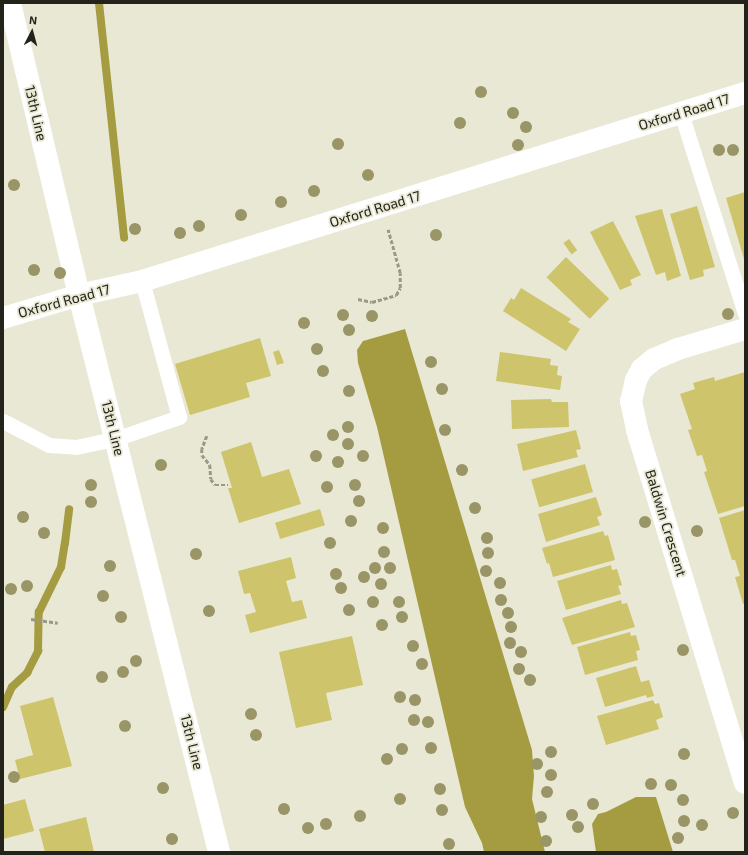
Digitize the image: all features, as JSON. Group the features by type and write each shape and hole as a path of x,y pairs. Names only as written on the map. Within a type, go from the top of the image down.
{"main road":[{"name":"13th Line","path":"10,3 79,295 219,852"},
{"name":"Oxford Road 17","path":"3,318 79,295 142,281 745,93"},
{"name":"Baldwin Crescent","path":"745,329 678,349 654,358 642,369 636,380 631,401 637,430 745,783"}],"lane":[{"path":"681,113 745,313"},
{"path":"3,421 49,445 76,447 115,438 179,417 142,281"}],"path":[{"path":"358,299 372,302 396,296 400,288 400,273 381,207"},
{"path":"207,436 202,449 202,455 210,465 212,479 215,484 228,485"},
{"path":"31,619 58,623"}],"shaded area":[{"path":"405,329 532,750 534,776 532,799 545,852 484,852 482,843 465,807 377,427 358,363 357,350 363,341"},
{"path":"636,797 656,797 673,852 596,852 592,824 598,814 606,812"}],"building":[{"path":"745,192 745,259 744,259 726,198"},
{"path":"697,206 715,267 703,270 704,276 690,280 670,214"},
{"path":"662,209 681,276 667,281 665,272 656,275 635,216"},
{"path":"613,221 641,275 630,280 632,285 620,290 590,232"},
{"path":"569,239 577,250 572,254 563,243"},
{"path":"566,257 609,299 590,319 547,277"},
{"path":"521,288 571,319 568,322 580,329 566,351 503,311 511,298 514,300"},
{"path":"260,338 271,376 246,383 250,397 190,415 175,364"},
{"path":"279,350 284,363 277,365 273,352"},
{"path":"500,352 551,359 550,365 558,366 557,375 562,376 560,390 496,381"},
{"path":"745,372 745,506 718,514 704,472 707,471 702,455 697,456 688,430 692,429 680,394 695,389 693,383 714,377 715,381"},
{"path":"551,399 552,402 568,402 569,427 512,429 511,400"},
{"path":"576,430 581,449 576,450 578,457 523,471 517,444"},
{"path":"251,442 262,477 289,469 301,504 239,523 228,488 232,488 221,452"},
{"path":"585,464 593,492 539,507 531,479"},
{"path":"596,497 602,515 597,517 600,525 546,542 538,514"},
{"path":"320,509 325,525 280,539 275,523"},
{"path":"745,510 745,603 743,604 735,577 740,576 735,560 732,560 719,518"},
{"path":"603,531 605,536 608,535 615,560 553,577 549,563 547,564 542,548"},
{"path":"291,557 296,578 286,581 292,602 302,600 307,618 250,633 245,615 256,612 250,593 244,594 238,571"},
{"path":"611,565 612,570 617,569 622,585 618,586 621,594 566,610 557,581"},
{"path":"621,600 622,604 627,603 635,627 572,645 562,618"},
{"path":"630,632 631,636 636,635 640,650 636,651 638,660 585,675 577,647"},
{"path":"352,636 363,685 326,693 332,720 296,728 279,652"},
{"path":"636,666 641,682 649,680 654,696 647,698 646,695 605,707 596,678"},
{"path":"53,697 72,766 20,779 15,760 33,755 20,706"},
{"path":"653,700 655,704 659,703 663,717 656,720 659,729 606,745 597,716"},
{"path":"25,799 34,831 3,839 3,805"},
{"path":"86,817 94,852 45,852 39,829"}],"waterway":[{"path":"99,3 124,238"},
{"path":"3,707 12,687 27,673 38,651 39,612 61,567 69,509"}]}
